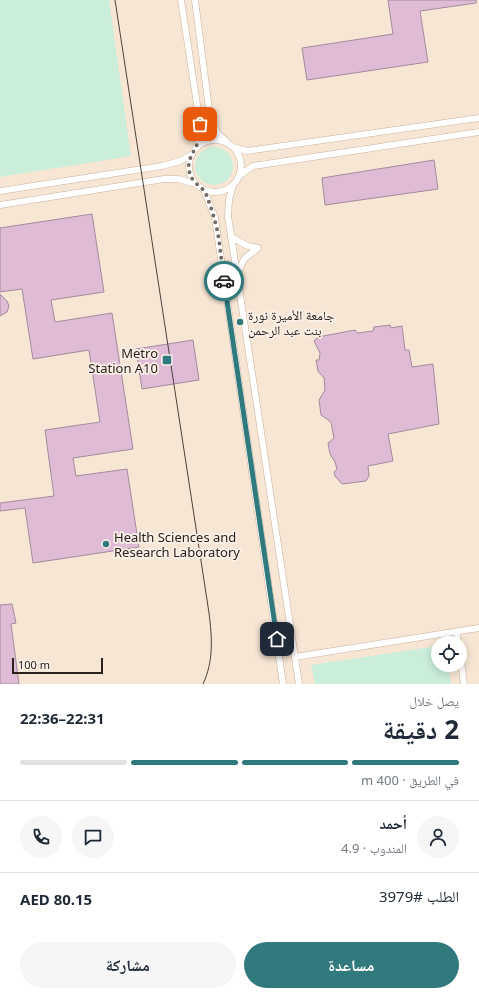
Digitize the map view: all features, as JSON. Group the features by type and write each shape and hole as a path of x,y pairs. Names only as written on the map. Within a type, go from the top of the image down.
{"street":[{"path":"0,191 162,166 180,161 190,155 196,147 200,137 200,124 181,0"},
{"path":"194,0 210,117 218,134 238,154 241,161 239,176 233,185 229,200 228,216 299,684"},
{"path":"196,147 203,142 221,140 231,146 247,151 479,118"},
{"path":"239,176 253,166 479,132"},
{"path":"190,155 188,163 191,178 204,190 220,192 233,185"},
{"path":"0,205 164,179 178,179 196,184"},
{"path":"204,190 214,218 284,684"},
{"path":"231,237 248,246 258,248 244,259 237,277"},
{"path":"295,657 479,628"},
{"path":"457,632 457,636"},
{"path":"462,672 464,684"}],"shaded area":[{"name":"جامعة الأميرة نورة بنت عبد الرحمن","path":"0,0 479,0 479,684 0,684"}],"green space":[{"path":"0,0 109,0 131,156 0,177"},
{"path":"214,147 227,153 233,166 227,179 214,185 201,179 195,166 201,153"},
{"path":"431,647 431,672 449,672 451,684 315,684 311,665"}],"building":[{"path":"388,0 476,0 476,3 420,11 428,62 307,80 302,48 393,34"},
{"path":"434,160 438,189 325,205 322,178"},
{"path":"92,214 104,292 51,300 55,322 112,313 133,449 73,458 76,476 127,469 139,547 33,563 25,508 0,511 0,503 54,496 45,430 100,422 89,350 33,359 22,289 0,292 0,228"},
{"path":"0,294 7,301 9,306 7,312 0,316"},
{"path":"390,325 391,328 402,326 405,350 409,350 412,367 433,364 439,424 388,434 393,461 368,466 369,476 366,481 342,484 335,476 334,472 337,469 330,454 328,443 334,438 331,422 321,415 319,400 325,390 324,378 318,371 316,360 319,360 320,353 314,341 318,337 355,330 358,333 373,331 374,327"},
{"name":"Metro Station A10","path":"193,340 199,380 142,389 136,349"},
{"path":"12,604 16,623 11,624 19,684 0,684 0,605"}],"tram line":[{"path":"115,0 209,613 211,658 203,684"}],"way so far":[{"path":"200,124 200,137 196,147 190,155 188,163 189,170 191,178 204,190 214,218 224,281"}],"place":[{"name":"جامعة الأميرة نورة بنت عبد الرحمن","path":"240,322"},
{"name":"Metro Station A10","path":"167,360"},
{"name":"Health Sciences and Research Laboratory","path":"106,544"}],"route":[{"path":"224,281 277,639"}]}
